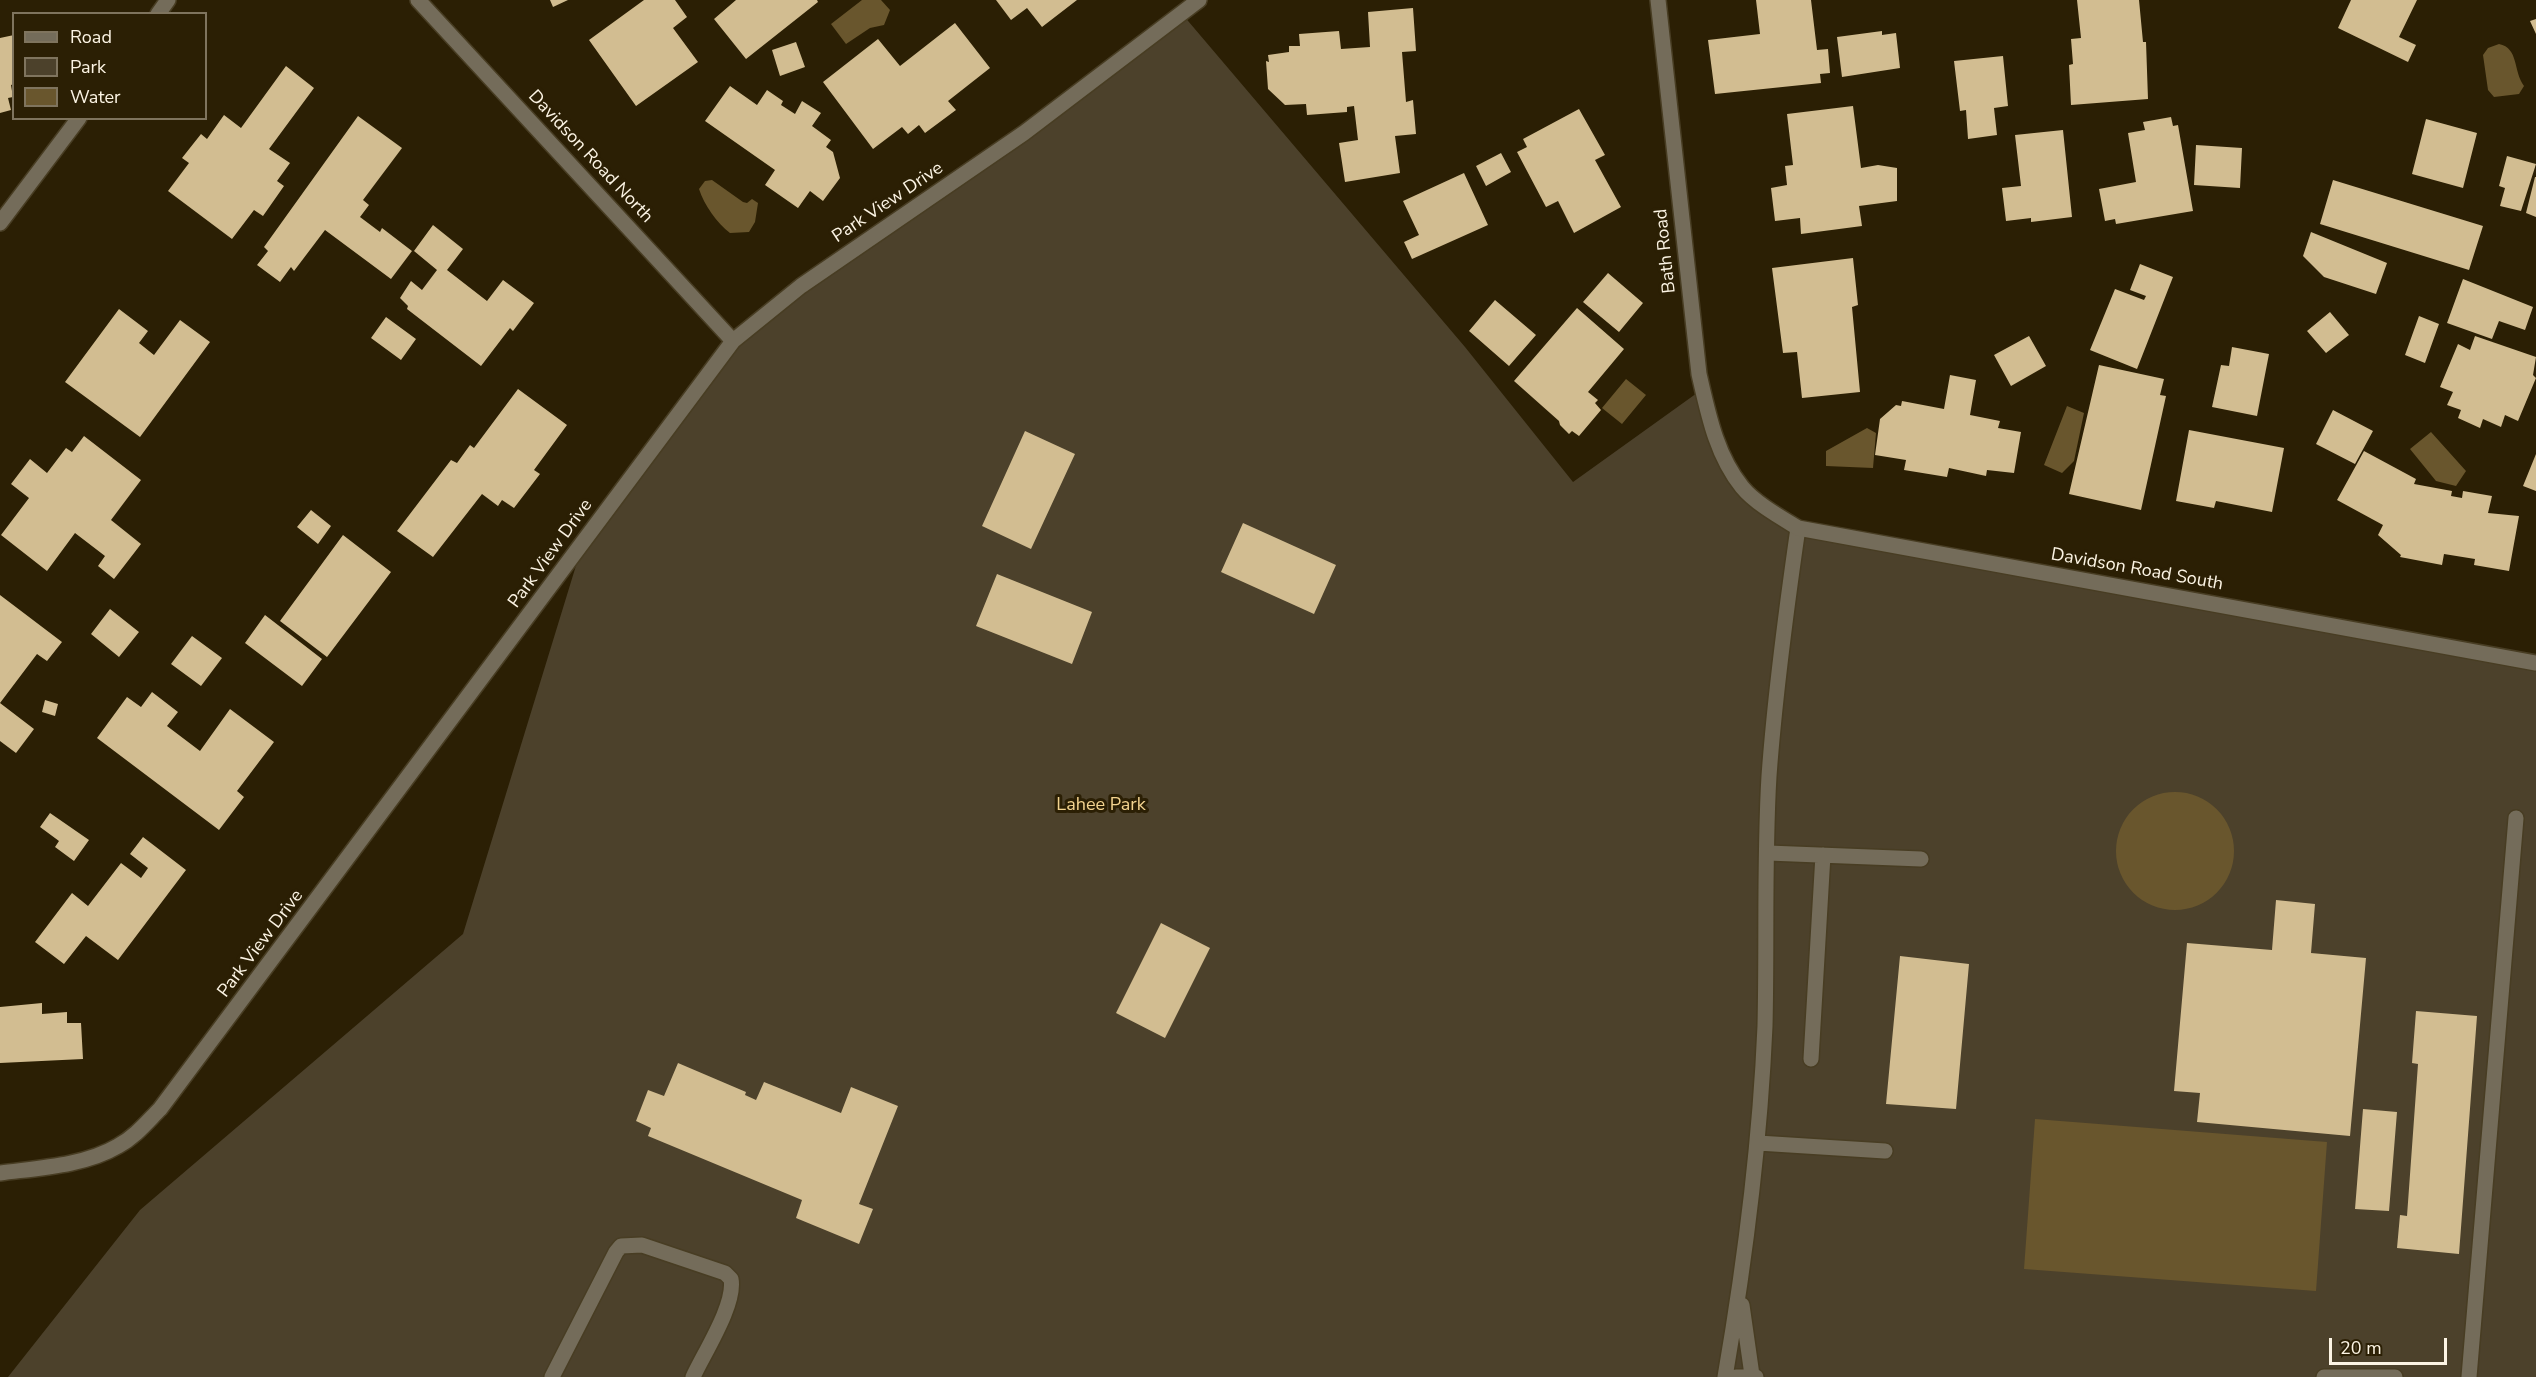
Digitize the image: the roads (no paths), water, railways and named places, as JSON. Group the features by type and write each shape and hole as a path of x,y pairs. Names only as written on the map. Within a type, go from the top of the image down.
{"street":[{"name":"Davidson Road North","path":"418,0 733,341"},
{"name":"Park View Drive","path":"0,1173 92,1157 118,1147 139,1131 160,1109 733,341 801,286 1024,134 1199,0"},
{"name":"Bath Road","path":"1658,0 1699,374 1711,425 1726,462 1743,488"},
{"path":"0,223 77,120"},
{"name":"Davidson Road South","path":"1743,488 1798,528 2536,663"},
{"path":"1725,1377 1740,1290 1758,1143 1764,1026 1769,777 1779,668 1798,528"},
{"path":"2469,1377 2516,818"},
{"path":"1768,853 1921,859"},
{"path":"1811,1059 1823,855"},
{"path":"1758,1143 1885,1151"},
{"path":"552,1377 616,1252 621,1246 632,1245 642,1245 725,1273 731,1279 733,1291 728,1304 693,1377"},
{"path":"1736,1377 1754,1376 1740,1290"},
{"path":"2324,1377 2395,1377"}],"water":[{"path":"862,0 881,0 890,10 884,25 870,28 846,44 831,24"},
{"path":"2499,44 2505,46 2513,55 2524,86 2519,94 2494,97 2488,90 2483,55 2488,48"},
{"path":"712,180 743,202 747,203 752,199 758,203 755,222 749,232 730,233 712,213 699,189 705,181"},
{"path":"1626,379 1646,395 1622,424 1602,408"},
{"path":"2067,406 2084,413 2074,461 2062,473 2044,465"},
{"path":"1867,428 1876,433 1873,468 1826,466 1826,451"},
{"path":"2431,432 2466,471 2456,486 2436,481 2410,449"},
{"path":"2175,792 2186,793 2208,802 2224,818 2233,840 2233,862 2224,884 2208,900 2186,909 2175,910 2164,909 2142,900 2126,884 2117,862 2116,851 2117,840 2126,818 2142,802 2164,793"},
{"path":"2035,1119 2327,1142 2316,1291 2024,1269"}],"park label":[{"name":"Lahee Park","path":"1101,806"}]}
